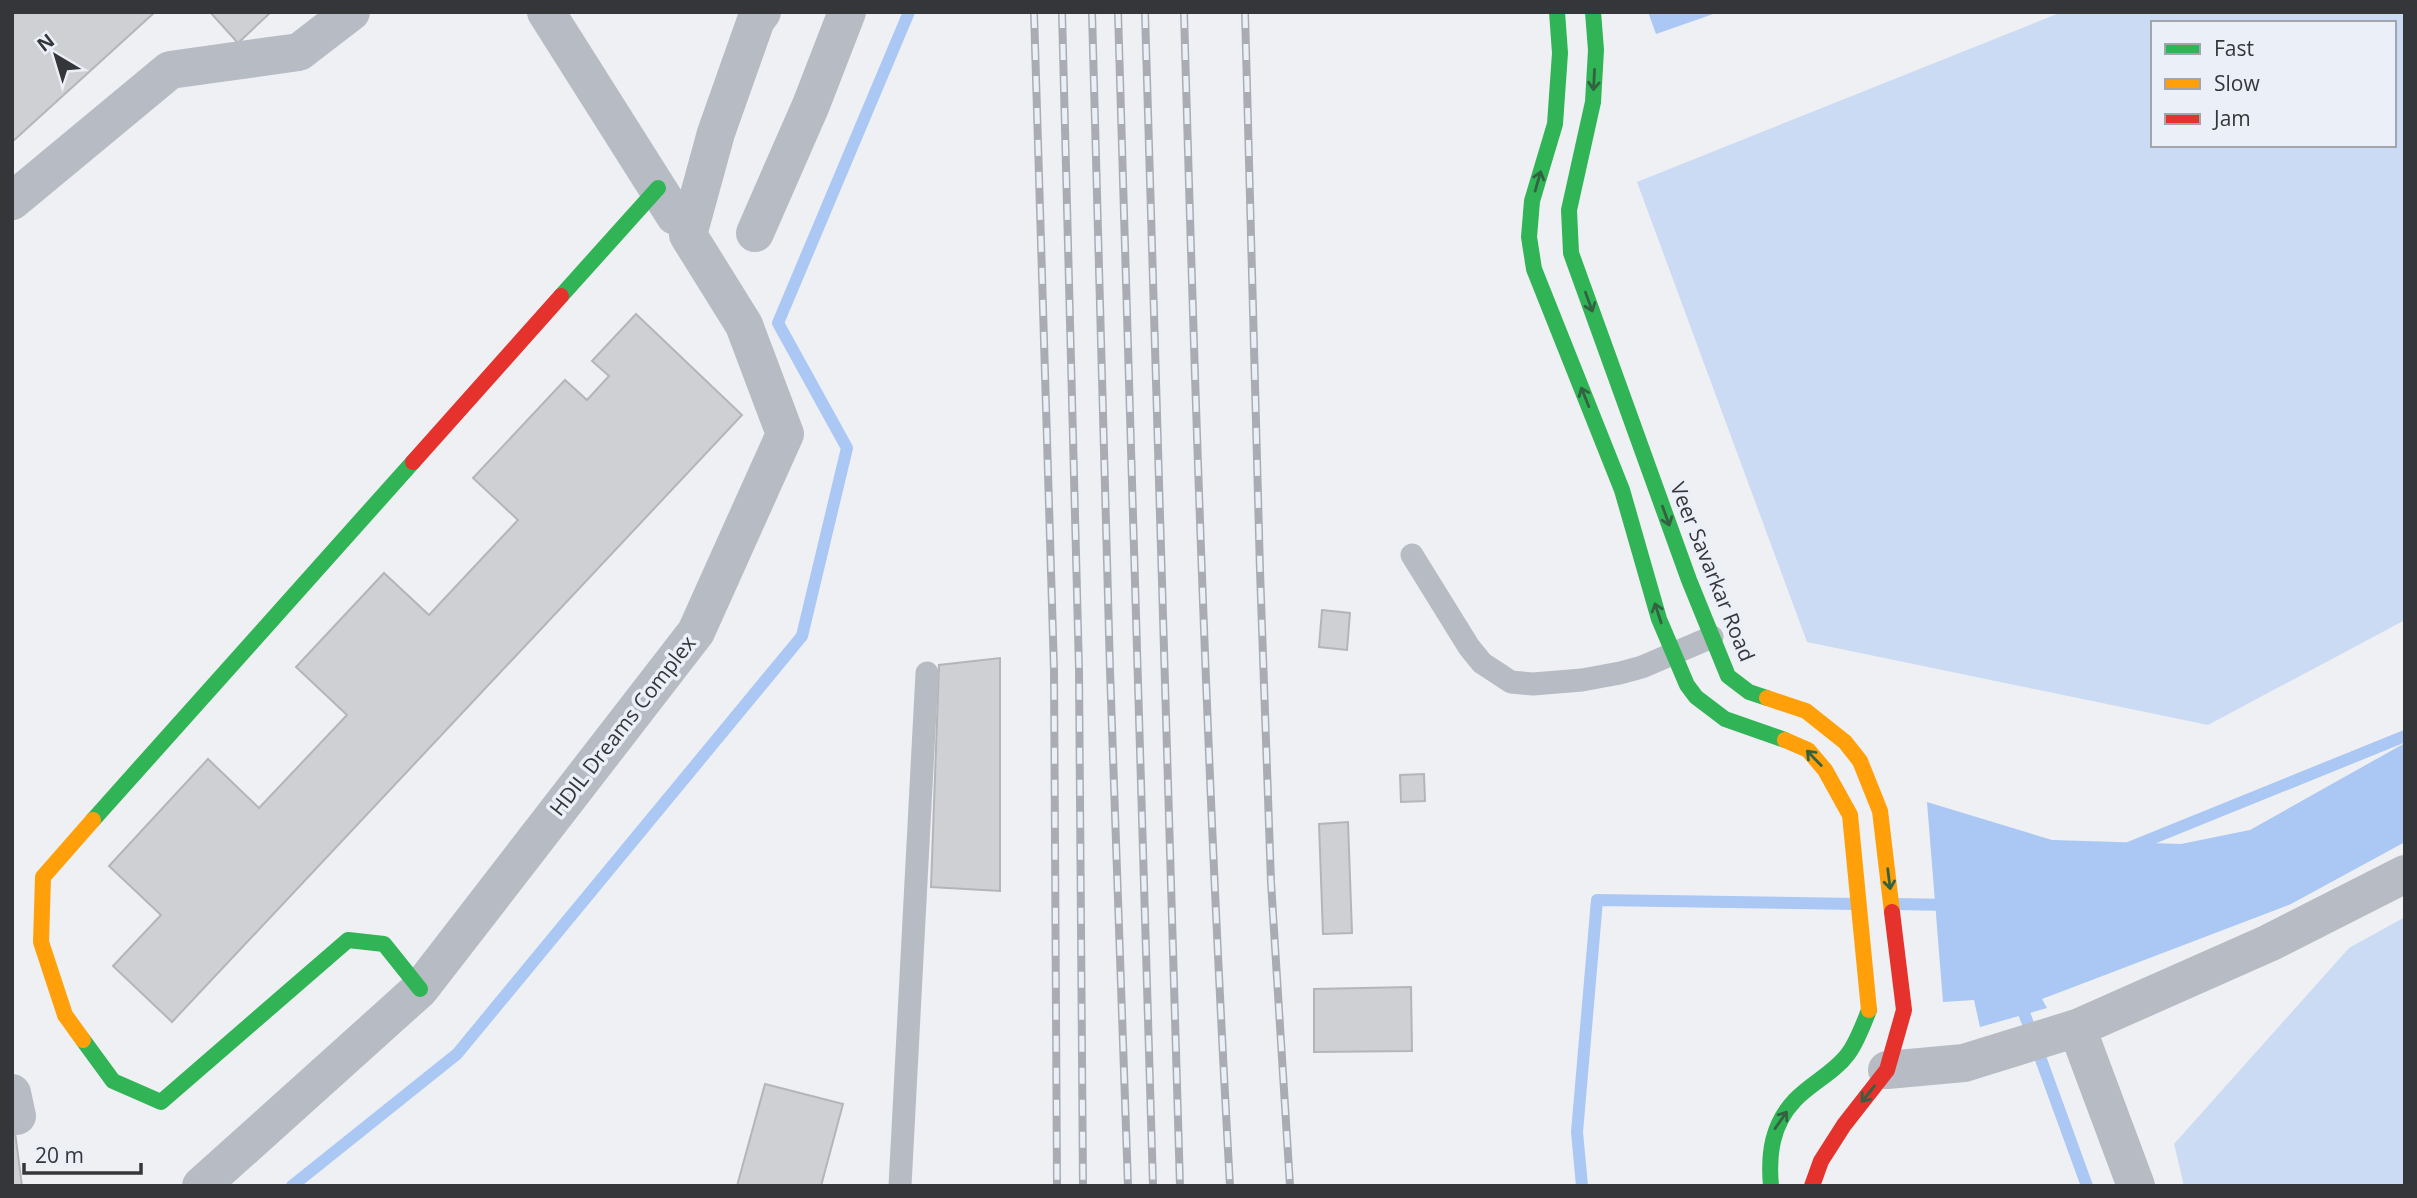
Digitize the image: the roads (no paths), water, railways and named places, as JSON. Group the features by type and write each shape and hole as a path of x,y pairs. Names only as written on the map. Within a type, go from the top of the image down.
{"street":[{"path":"12,201 170,70 299,52 351,12"},
{"name":"HDIL Dreams Complex","path":"201,1186 420,989 696,632 785,434 744,325 546,12"},
{"path":"688,235 716,133 756,20 762,12"},
{"path":"755,233 811,105 846,12"},
{"path":"1557,12 1560,53 1555,124 1532,201 1529,237 1534,269 1622,491 1659,618 1686,685 1696,697 1725,719 1767,732 1808,750 1825,770 1850,815 1869,1011 1849,1053 1826,1076 1795,1100 1774,1130 1769,1163 1771,1186"},
{"name":"Veer Savarkar Road","path":"1592,12 1596,50 1593,102 1569,210 1571,253 1689,580 1728,676 1749,692 1806,711 1845,743 1860,761 1880,811 1904,1010 1887,1070 1844,1125 1821,1161 1812,1186"},
{"path":"420,989 384,944 348,940 161,1102 113,1081 65,1015 41,943 43,877 658,188"},
{"path":"1887,1070 1964,1063 2077,1028 2269,943 2405,874"},
{"path":"2077,1028 2136,1186"}],"lane":[{"path":"1412,555 1469,647 1482,663 1511,682 1533,684 1582,680 1620,673 1712,637"},
{"path":"900,1186 927,673"}],"water":[{"path":"1648,12 1719,12 1656,34"},
{"path":"2405,743 2405,842 2291,904 2042,999 2047,1008 1980,1027 1974,1000 1943,1002 1927,802 2052,840 2181,844 2250,830"}],"waterway":[{"path":"292,1186 457,1054 802,636 847,448 778,323 909,12"},
{"path":"2126,849 2405,736"},
{"path":"1582,1186 1577,1132 1597,900 1856,904"},
{"path":"1895,904 1951,905"},
{"path":"2019,999 2087,1186"}],"railway":[{"path":"1034,12 1054,670 1057,1186"},
{"path":"1062,12 1079,670 1083,1186"},
{"path":"1092,12 1110,670 1128,1186"},
{"path":"1118,12 1153,1186"},
{"path":"1145,12 1180,1186"},
{"path":"1184,12 1203,599 1230,1186"},
{"path":"1245,12 1271,882 1290,1186"}]}
